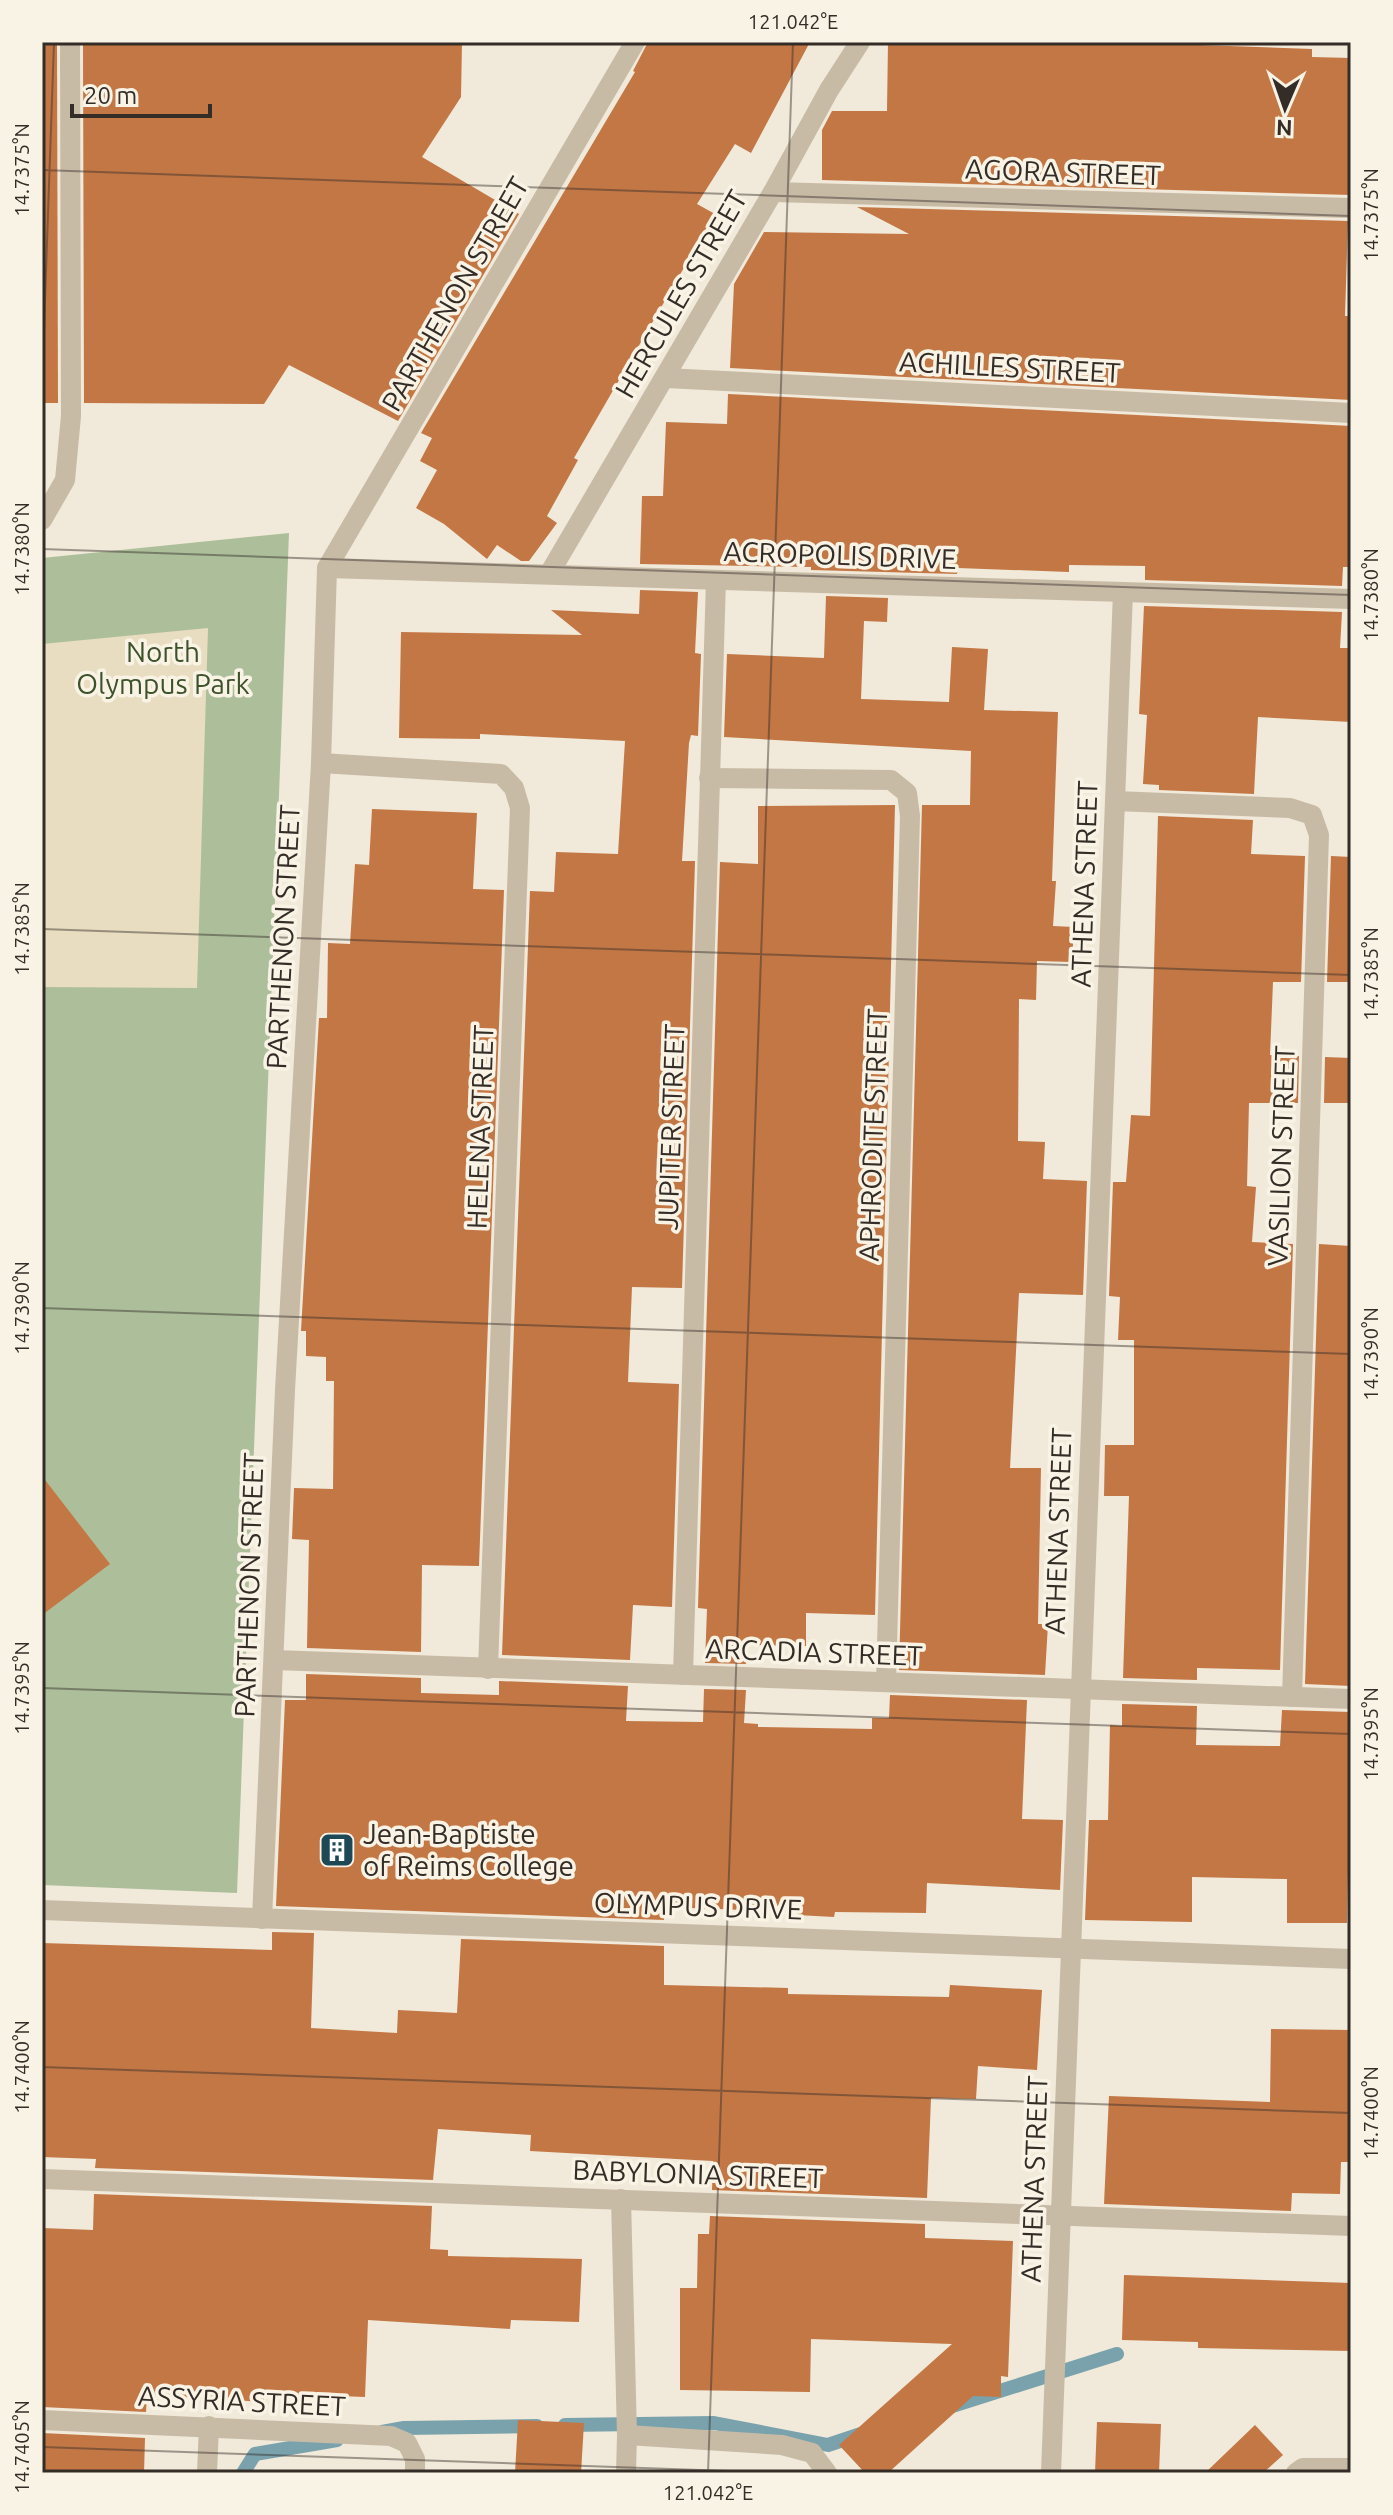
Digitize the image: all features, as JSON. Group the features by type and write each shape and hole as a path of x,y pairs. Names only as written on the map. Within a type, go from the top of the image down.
{"street":[{"path":"42,520 65,480 71,416 70,42"},
{"name":"PARTHENON STREET","path":"262,1919 285,1390 321,763 327,568 635,42"},
{"name":"HERCULES STREET","path":"549,574 666,378 829,90 860,42"},
{"name":"AGORA STREET","path":"773,192 1351,208"},
{"name":"ACHILLES STREET","path":"666,378 1351,413"},
{"name":"ACROPOLIS DRIVE","path":"327,568 1351,599"},
{"name":"JUPITER STREET","path":"683,1675 716,580"},
{"name":"ATHENA STREET","path":"1051,2473 1123,592"},
{"name":"HELENA STREET","path":"321,763 501,774 514,788 520,808 488,1669"},
{"name":"APHRODITE STREET","path":"709,778 891,780 907,793 910,816 886,1682"},
{"name":"VASILION STREET","path":"1115,801 1290,808 1312,815 1319,835 1292,1697"},
{"name":"ARCADIA STREET","path":"275,1660 1351,1699"},
{"name":"OLYMPUS DRIVE","path":"42,1910 1351,1959"},
{"name":"BABYLONIA STREET","path":"42,2179 1351,2226"},
{"path":"621,2199 626,2473"},
{"name":"ASSYRIA STREET","path":"42,2420 391,2436 407,2443 415,2459 415,2473"},
{"path":"207,2473 209,2426"},
{"path":"627,2435 782,2445 812,2453 827,2473"},
{"path":"1296,2473 1303,2468 1351,2468"}],"green space":[{"name":"North Olympus Park","path":"289,533 237,1893 42,1885 42,558"}],"shaded area":[{"path":"208,628 197,988 42,987 42,644"}],"building":[{"path":"42,42 57,42 58,403 42,403"},
{"path":"83,42 462,42 461,97 422,157 519,214 398,421 289,365 264,404 84,403"},
{"path":"648,42 810,42 751,153 735,144 697,204 715,214 574,458 578,460 547,516 557,523 529,561 521,561 497,545 487,559 444,524 416,508 437,470 420,461 432,438 421,433 635,72"},
{"path":"888,42 1200,42 1200,45 1312,49 1312,57 1351,58 1351,195 822,180 822,130 832,111 887,111"},
{"path":"857,207 1348,221 1345,316 1351,316 1351,400 730,368 734,284 764,232 909,234"},
{"path":"728,394 1351,426 1351,567 1343,567 1342,586 1145,580 1145,566 1069,565 1069,572 958,568 957,574 640,564 642,496 663,496 666,422 727,424"},
{"path":"640,590 698,592 695,653 701,654 698,736 691,735 689,743 682,861 695,861 682,1288 632,1287 628,1382 679,1384 672,1607 633,1605 630,1660 502,1655 530,891 554,892 556,852 618,854 625,741 480,734 480,739 399,738 401,632 582,635 551,610 639,614"},
{"path":"826,596 888,598 887,622 864,621 861,699 949,702 952,647 988,649 984,710 1058,712 1053,926 1074,927 1072,962 1037,961 1036,1000 1019,999 1018,1141 1045,1142 1043,1179 1087,1181 1083,1295 1019,1293 1010,1468 1041,1468 1038,1624 1048,1624 1045,1675 899,1670 922,805 970,805 971,751 724,737 727,654 824,658"},
{"path":"1144,606 1342,612 1340,648 1351,648 1351,722 1258,717 1254,794 1159,790 1159,785 1143,784 1147,715 1139,714"},
{"path":"895,805 875,1615 806,1613 806,1646 747,1645 746,1664 705,1663 707,1609 698,1608 720,862 758,864 758,806"},
{"path":"372,809 477,813 473,889 504,890 479,1566 422,1565 421,1652 307,1648 309,1540 292,1539 294,1488 333,1489 334,1381 326,1381 326,1357 306,1356 306,1331 301,1331 319,1018 327,1018 328,943 350,944 355,864 369,865"},
{"path":"1158,816 1253,820 1251,854 1305,856 1301,982 1273,982 1270,1055 1299,1056 1298,1103 1249,1103 1247,1186 1256,1187 1252,1242 1293,1244 1280,1670 1197,1668 1197,1680 1123,1678 1129,1496 1104,1496 1105,1445 1134,1445 1134,1340 1118,1340 1120,1297 1109,1296 1113,1182 1126,1182 1131,1115 1150,1116"},
{"path":"1331,856 1351,857 1351,982 1327,982"},
{"path":"1325,1057 1351,1058 1351,1103 1324,1103"},
{"path":"1319,1244 1351,1246 1351,1686 1305,1684"},
{"path":"42,1476 110,1564 42,1615"},
{"path":"306,1674 421,1678 421,1693 499,1695 499,1681 628,1686 626,1721 703,1722 704,1689 746,1690 744,1723 758,1724 758,1727 872,1729 872,1718 889,1718 890,1695 1027,1700 1022,1819 1063,1820 1060,1890 927,1883 926,1913 835,1912 834,1917 797,1915 797,1912 664,1907 664,1920 276,1906 285,1700 306,1700"},
{"path":"1122,1704 1197,1706 1196,1745 1280,1746 1282,1710 1351,1712 1347,1923 1287,1923 1287,1879 1192,1877 1192,1922 1085,1920 1089,1820 1108,1820 1110,1725 1122,1726"},
{"path":"272,1932 314,1933 311,2028 397,2033 398,2010 457,2013 461,1939 664,1946 664,1985 788,1988 788,1994 949,1997 950,1985 1042,1990 1037,2070 978,2066 976,2099 931,2098 927,2198 712,2190 713,2161 530,2151 531,2135 438,2129 433,2180 95,2168 96,2159 42,2157 42,1943 272,1950"},
{"path":"1271,2029 1351,2030 1351,2162 1341,2162 1340,2194 1292,2193 1291,2211 1104,2204 1109,2096 1270,2102"},
{"path":"94,2194 432,2206 430,2249 448,2250 448,2256 582,2259 579,2322 511,2320 510,2329 368,2320 365,2397 264,2397 264,2402 147,2395 146,2412 42,2407 42,2228 93,2230"},
{"path":"710,2216 925,2224 925,2238 1013,2241 1008,2377 1001,2376 1001,2397 973,2396 888,2473 865,2473 839,2445 952,2344 811,2339 810,2392 680,2390 680,2288 697,2288 698,2234 709,2234"},
{"path":"1124,2275 1351,2283 1351,2351 1198,2348 1198,2342 1122,2340"},
{"path":"518,2420 584,2423 581,2473 515,2473"},
{"path":"1097,2422 1161,2424 1159,2473 1095,2473"},
{"path":"1255,2425 1283,2455 1263,2473 1205,2473"},
{"path":"42,2433 145,2438 144,2473 42,2473"}],"waterway":[{"path":"949,2407 1117,2354"},
{"path":"565,2425 714,2423 828,2445 861,2434"},
{"path":"382,2432 404,2428 537,2426"},
{"path":"243,2473 255,2454 337,2440"}],"place":[{"name":"Jean-Baptiste of Reims College","path":"337,1850"}]}
